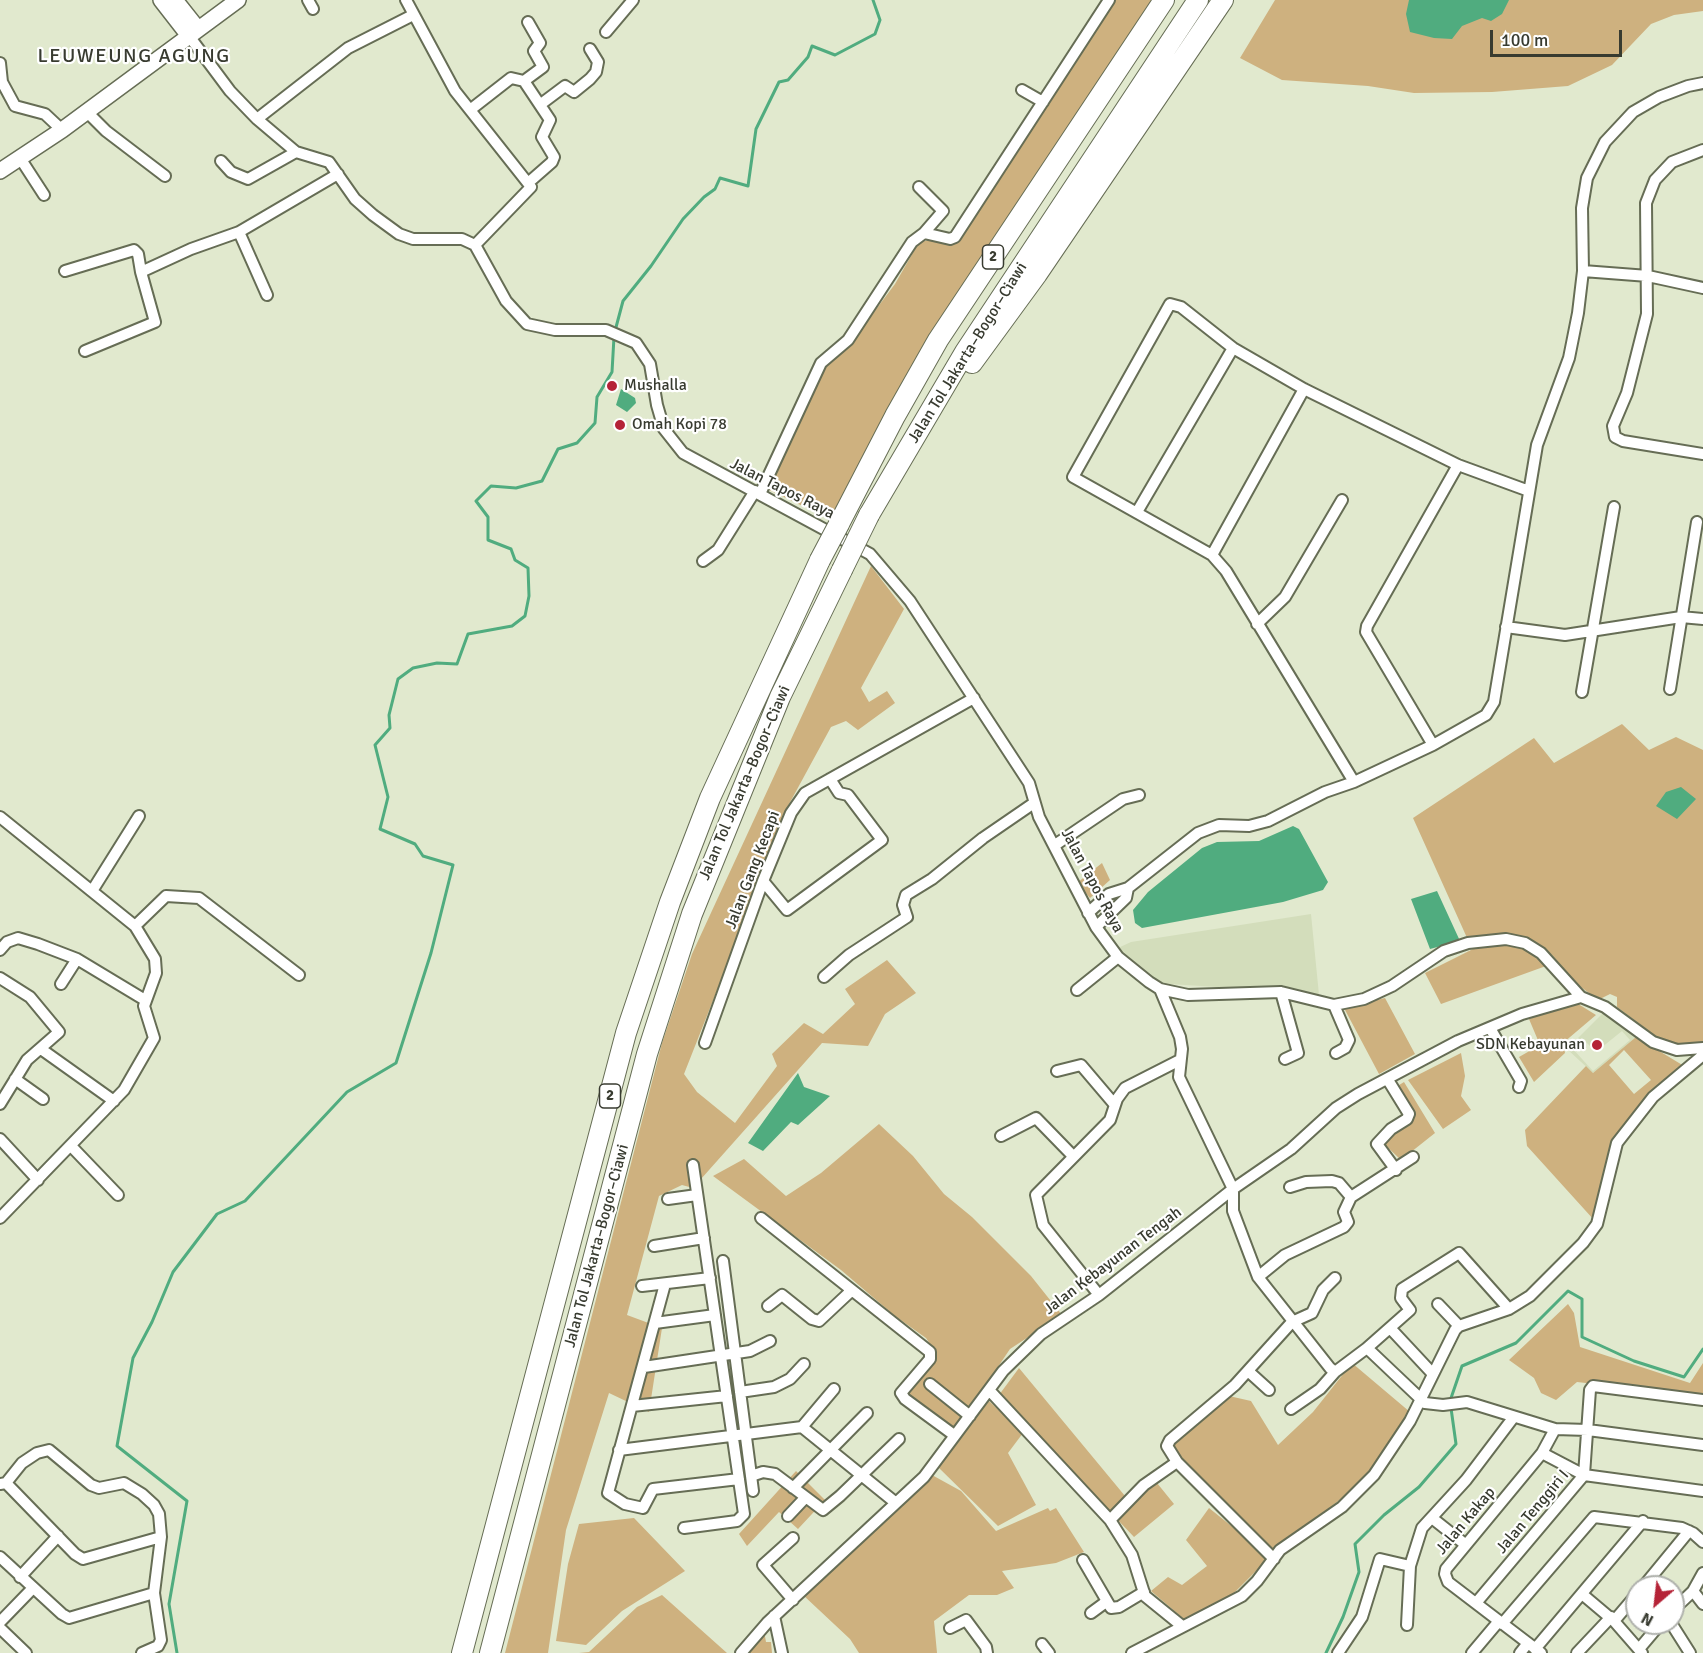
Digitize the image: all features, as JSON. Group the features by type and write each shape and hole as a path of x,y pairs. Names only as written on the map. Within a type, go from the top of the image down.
{"highway":[{"name":"Jalan Tol Jakarta–Bogor–Ciawi","path":"462,1653 626,1033 670,902 710,798 820,560 895,416 938,340 1164,0"},
{"name":"Jalan Tol Jakarta–Bogor–Ciawi","path":"490,1653 647,1054 692,914 780,697 869,515 965,352 1198,0"},
{"path":"881,495 946,398 1037,274 1223,0"}],"main road":[{"path":"161,0 195,37"},
{"path":"175,0 195,37"},
{"path":"0,171 195,37 238,0"}],"street":[{"path":"195,37 230,90 257,119 296,152 324,159 364,208 399,234 412,239 462,239 475,245 503,214 529,191 528,183 440,69 406,0"},
{"path":"606,32 633,0"},
{"path":"924,233 950,239 955,237 1043,102 1103,3"},
{"path":"257,119 348,48 413,15"},
{"path":"524,81 543,67 534,51 540,43 528,22"},
{"path":"542,104 566,86 574,92 590,79 598,64 590,49"},
{"path":"0,63 2,82 15,106 45,114 62,129"},
{"path":"470,110 511,78 524,81 542,104 551,122 542,139 554,158 528,183"},
{"path":"1088,913 1109,894 1128,888 1198,833 1219,825 1249,826 1268,821 1325,792 1354,782 1433,745 1486,715 1494,702 1537,445 1569,358 1578,313 1583,272 1582,208 1587,178 1605,142 1633,112 1659,97 1703,83"},
{"path":"1022,90 1043,102"},
{"path":"86,111 106,131 165,176"},
{"path":"1703,150 1672,162 1655,180 1646,203 1647,314 1630,383 1613,426 1615,437 1623,441 1703,454"},
{"path":"221,161 231,172 248,179 296,152"},
{"path":"20,158 44,195"},
{"path":"141,272 191,249 239,232 338,174"},
{"path":"703,561 718,550 758,492 819,367 848,340 906,250 943,211 919,187"},
{"path":"239,232 267,295"},
{"name":"Jalan Tapos Raya","path":"475,245 506,301 527,324 555,330 613,332 636,343 650,364 664,429 672,440 696,462 758,492 870,554 910,601 1029,783 1034,803 1096,927 1118,957 1161,989 1188,995 1281,992 1334,1005 1364,999 1392,986 1444,951 1486,940 1524,943 1541,953 1581,997 1605,1007 1641,1034 1667,1048 1677,1050 1703,1048"},
{"path":"64,271 134,250 138,254 155,322 85,351"},
{"path":"1583,272 1648,276 1703,288"},
{"path":"1354,782 1226,571 1212,555 1073,477 1170,304 1181,307 1233,348 1304,389 1458,465 1529,491"},
{"path":"1137,512 1233,348"},
{"path":"1212,555 1304,389"},
{"path":"1433,745 1366,632 1367,626 1458,465"},
{"path":"1257,624 1286,597 1342,500"},
{"path":"1582,692 1614,507"},
{"path":"1670,689 1697,522"},
{"path":"1506,627 1565,635 1681,617 1703,619"},
{"name":"Jalan Gang Kecapi","path":"705,1043 763,882 797,803 805,793 974,698"},
{"path":"763,882 787,910 882,840 848,795 838,792 830,779"},
{"path":"1055,845 1123,799 1140,795"},
{"path":"824,977 849,955 907,917 903,905 906,895 932,879 983,838 1034,803"},
{"path":"92,891 139,816"},
{"path":"0,817 135,927 154,959 156,973 145,1000 144,1010 154,1038 124,1090 0,1218"},
{"path":"1096,927 1126,898 1128,888"},
{"path":"135,927 166,896 199,898 298,975"},
{"path":"0,950 12,939 18,938 77,959 145,1000"},
{"path":"1077,990 1118,957"},
{"path":"62,984 77,959"},
{"path":"0,978 30,997 59,1031 57,1037 32,1055 0,1104"},
{"path":"1161,989 1180,1036 1179,1077 1233,1189 1233,1211 1258,1277 1292,1322 1335,1372"},
{"path":"1281,992 1298,1053 1285,1059"},
{"name":"Jalan Kebayunan Tengah","path":"741,1653 769,1620 924,1478 1003,1371 1041,1334 1099,1295 1233,1189 1291,1149 1336,1108 1458,1041 1522,1014 1581,997"},
{"path":"1334,1005 1349,1040 1345,1048 1336,1053"},
{"path":"1490,1028 1521,1081 1519,1087"},
{"path":"41,1049 114,1101"},
{"path":"1132,1653 1242,1596 1257,1581 1280,1550 1342,1507 1374,1475 1396,1446 1432,1373 1459,1326 1509,1309 1530,1296 1583,1244 1597,1224 1617,1143 1653,1097 1703,1055"},
{"path":"1099,1295 1043,1224 1036,1200 1037,1191 1110,1120 1117,1099 1128,1084 1180,1060"},
{"path":"1057,1071 1081,1065 1115,1105"},
{"path":"15,1079 43,1099"},
{"path":"1388,1080 1409,1114 1407,1119 1391,1129 1377,1144 1396,1170"},
{"path":"1001,1136 1036,1118 1073,1156"},
{"path":"0,1138 38,1180"},
{"path":"71,1146 118,1195"},
{"path":"1258,1277 1285,1256 1344,1227 1348,1222 1344,1212 1351,1197 1413,1157"},
{"path":"684,1528 742,1519 739,1479 693,1165"},
{"path":"1290,1187 1306,1182 1332,1181 1339,1184 1351,1197"},
{"path":"668,1198 697,1195"},
{"path":"761,1218 931,1354 901,1393 905,1399 954,1436"},
{"path":"654,1246 704,1238"},
{"path":"1291,1409 1320,1389 1335,1372 1367,1348 1410,1310 1401,1298 1402,1289 1456,1254 1462,1253 1489,1288 1509,1309"},
{"path":"723,1261 753,1491"},
{"path":"642,1286 710,1278"},
{"path":"1274,1559 1177,1462 1168,1450 1170,1440 1235,1385 1292,1322 1312,1312 1323,1290 1335,1278"},
{"path":"664,1284 644,1367 608,1493 632,1506 643,1508 653,1489 739,1479"},
{"path":"768,1306 782,1295 819,1321 851,1291"},
{"path":"1438,1304 1459,1326"},
{"path":"655,1323 715,1315"},
{"path":"1390,1328 1432,1373"},
{"path":"644,1367 759,1349 770,1341"},
{"path":"1367,1348 1420,1400 1443,1405 1474,1403 1514,1418 1555,1429 1588,1430 1703,1445"},
{"path":"740,1392 774,1387 790,1379 804,1364"},
{"path":"1248,1371 1269,1390"},
{"path":"930,1384 970,1416"},
{"name":"Jalan Tenggiri I","path":"1476,1603 1584,1475 1590,1390 1595,1385 1703,1400"},
{"path":"802,1428 834,1389"},
{"path":"989,1390 1110,1520 1132,1555 1144,1592 1156,1606 1182,1626"},
{"path":"632,1406 727,1396"},
{"path":"793,1488 867,1413"},
{"path":"1407,1624 1410,1566 1422,1528 1466,1480 1514,1418"},
{"path":"619,1450 802,1428 862,1473 896,1503"},
{"name":"Jalan Kakap","path":"1535,1649 1448,1582 1445,1574 1446,1569 1542,1454 1555,1429"},
{"path":"751,1476 769,1472 819,1509 825,1509 899,1438"},
{"path":"142,1653 158,1646 161,1640 154,1593 161,1537 159,1514 142,1494 124,1483 99,1488 91,1485 50,1450 37,1453 22,1463 3,1484 83,1558 161,1537"},
{"path":"1542,1454 1584,1475 1703,1491"},
{"path":"1110,1520 1144,1485 1177,1462"},
{"path":"788,1516 805,1498"},
{"path":"1472,1653 1590,1520 1600,1516 1643,1521 1689,1531 1703,1542"},
{"path":"1432,1518 1466,1545"},
{"path":"1520,1653 1535,1649 1643,1521"},
{"path":"1653,1575 1689,1531"},
{"path":"20,1577 58,1536"},
{"path":"793,1538 763,1565 793,1600"},
{"path":"1338,1653 1362,1617 1380,1559 1410,1566"},
{"path":"1083,1560 1111,1608 1115,1609 1144,1592"},
{"path":"2,1563 69,1618 154,1593"},
{"path":"1685,1599 1693,1591 1703,1572"},
{"path":"0,1622 33,1588"},
{"path":"1693,1591 1703,1604"},
{"path":"1582,1594 1612,1619 1641,1651 1652,1635"},
{"path":"1091,1613 1106,1602"},
{"path":"1578,1653 1625,1606"},
{"path":"769,1620 782,1653"},
{"path":"950,1629 966,1620 986,1647 987,1653"},
{"path":"0,1628 27,1653"},
{"path":"1679,1635 1690,1653"}],"shaded area":[{"path":"1116,0 1164,0 834,521 769,490 766,485 819,368 847,346 868,320 895,284 919,242 937,239 955,243"},
{"path":"1275,0 1703,0 1703,11 1674,15 1651,24 1612,65 1568,86 1492,92 1414,93 1368,86 1282,80 1240,58"},
{"path":"1409,0 1509,0 1502,14 1491,21 1482,18 1462,26 1452,39 1434,38 1410,32 1406,14"},
{"path":"621,389 635,398 636,403 627,412 616,405"},
{"path":"871,566 904,609 861,688 869,702 887,691 895,703 858,730 846,721 831,727 782,817 783,823 684,1074 697,1092 735,1123 777,1066 772,1054 804,1023 823,1034 855,1004 845,989 887,960 916,993 885,1014 868,1046 822,1043 693,1188 682,1185 659,1196 627,1315 662,1328 649,1412 609,1393 566,1530 548,1653 505,1653 662,1043 692,954"},
{"path":"1622,724 1649,750 1676,737 1703,750 1703,1043 1681,1045 1665,1043 1617,1007 1617,997 1610,994 1598,1000 1577,984 1552,955 1526,938 1499,936 1468,940 1413,818 1534,738 1554,763"},
{"path":"1681,787 1696,799 1677,819 1656,806 1666,792"},
{"path":"1293,826 1299,829 1328,882 1323,890 1283,902 1142,928 1135,923 1133,910 1148,892 1202,848 1217,842 1259,841"},
{"path":"1102,863 1110,880 1090,898 1077,883"},
{"path":"1437,891 1460,941 1430,949 1411,899"},
{"path":"1311,914 1319,995 1278,987 1233,988 1153,983 1118,948 1131,942"},
{"path":"1508,944 1523,947 1537,955 1546,966 1441,1004 1425,973 1473,949"},
{"path":"1385,998 1415,1054 1379,1074 1344,1008"},
{"path":"1575,1002 1596,1015 1563,1043 1565,1053 1534,1082 1519,1057 1540,1045 1529,1019"},
{"name":"SDN Kebayunan","path":"1603,1013 1615,1018 1636,1037 1593,1073 1567,1049","holes":["1622,1031 1630,1040 1593,1071 1572,1048 1582,1038 1596,1052"]},
{"path":"1636,1037 1684,1066 1636,1112 1611,1143 1594,1220 1527,1146 1525,1130 1586,1066 1593,1073","holes":["1624,1050 1651,1080 1634,1094 1609,1065"]},
{"path":"1461,1053 1465,1076 1461,1096 1471,1110 1443,1129 1408,1080"},
{"path":"798,1073 804,1087 830,1096 798,1125 791,1122 763,1151 748,1143"},
{"path":"1404,1082 1435,1133 1401,1160 1381,1141 1414,1116 1396,1087"},
{"path":"879,1124 913,1156 944,1194 972,1217 1031,1276 1062,1315 1010,1349 954,1432 905,1391 936,1353 926,1338 895,1316 841,1270 713,1176 744,1159 786,1196 821,1173"},
{"path":"1568,1304 1574,1313 1580,1347 1690,1383 1703,1363 1703,1396 1577,1382 1556,1400 1541,1393 1534,1378 1509,1360"},
{"path":"1352,1363 1410,1412 1366,1479 1275,1551 1203,1488 1170,1448 1229,1396 1251,1401 1278,1445 1313,1412"},
{"path":"1019,1368 1130,1502 1157,1483 1174,1504 1134,1537 999,1395"},
{"path":"989,1401 1023,1433 1008,1453 1036,1505 998,1526 938,1467"},
{"path":"796,1471 825,1500 798,1529 779,1512 747,1546 739,1534"},
{"path":"932,1475 961,1491 996,1531 1048,1508 1050,1511 1056,1508 1084,1552 1056,1563 1002,1571 1014,1588 997,1595 969,1595 934,1621 937,1653 859,1653 850,1639 803,1595"},
{"path":"1209,1508 1270,1557 1233,1594 1185,1620 1151,1591 1168,1577 1182,1585 1207,1566 1186,1540"},
{"path":"634,1518 685,1571 622,1611 586,1645 556,1641 568,1564 579,1524"},
{"path":"662,1595 727,1653 579,1653 589,1652 637,1607"},
{"path":"764,1631 766,1642 771,1642 772,1653 745,1653"}],"waterway":[{"path":"615,331 623,301 651,266 683,219 715,189 720,178 748,186 756,129 779,82 788,80 808,57 812,46 835,55 875,34 880,20 873,0"},
{"path":"177,1653 169,1604 187,1501 117,1446 133,1358 152,1322 173,1272 217,1214 245,1201 347,1092 396,1063 431,953 453,865 423,856 415,844 380,829 388,797 375,745 390,728 389,715 398,679 413,668 437,663 457,664 468,634 512,626 525,616 529,596 528,568 515,560 511,549 488,540 488,517 476,501 491,486 516,488 542,481 558,449 577,443 595,423 597,397 612,372 614,337"},
{"path":"1326,1653 1343,1617 1359,1572 1355,1544 1384,1515 1419,1487 1456,1444 1450,1401 1462,1366 1516,1343 1568,1291 1582,1299 1582,1337 1634,1361 1684,1377 1703,1349"}],"place":[{"name":"Mushalla","path":"612,386"},
{"name":"Omah Kopi 78","path":"620,425"},
{"name":"SDN Kebayunan","path":"1597,1045"}],"district":[{"name":"LEUWEUNG AGUNG","path":"134,57"}]}
